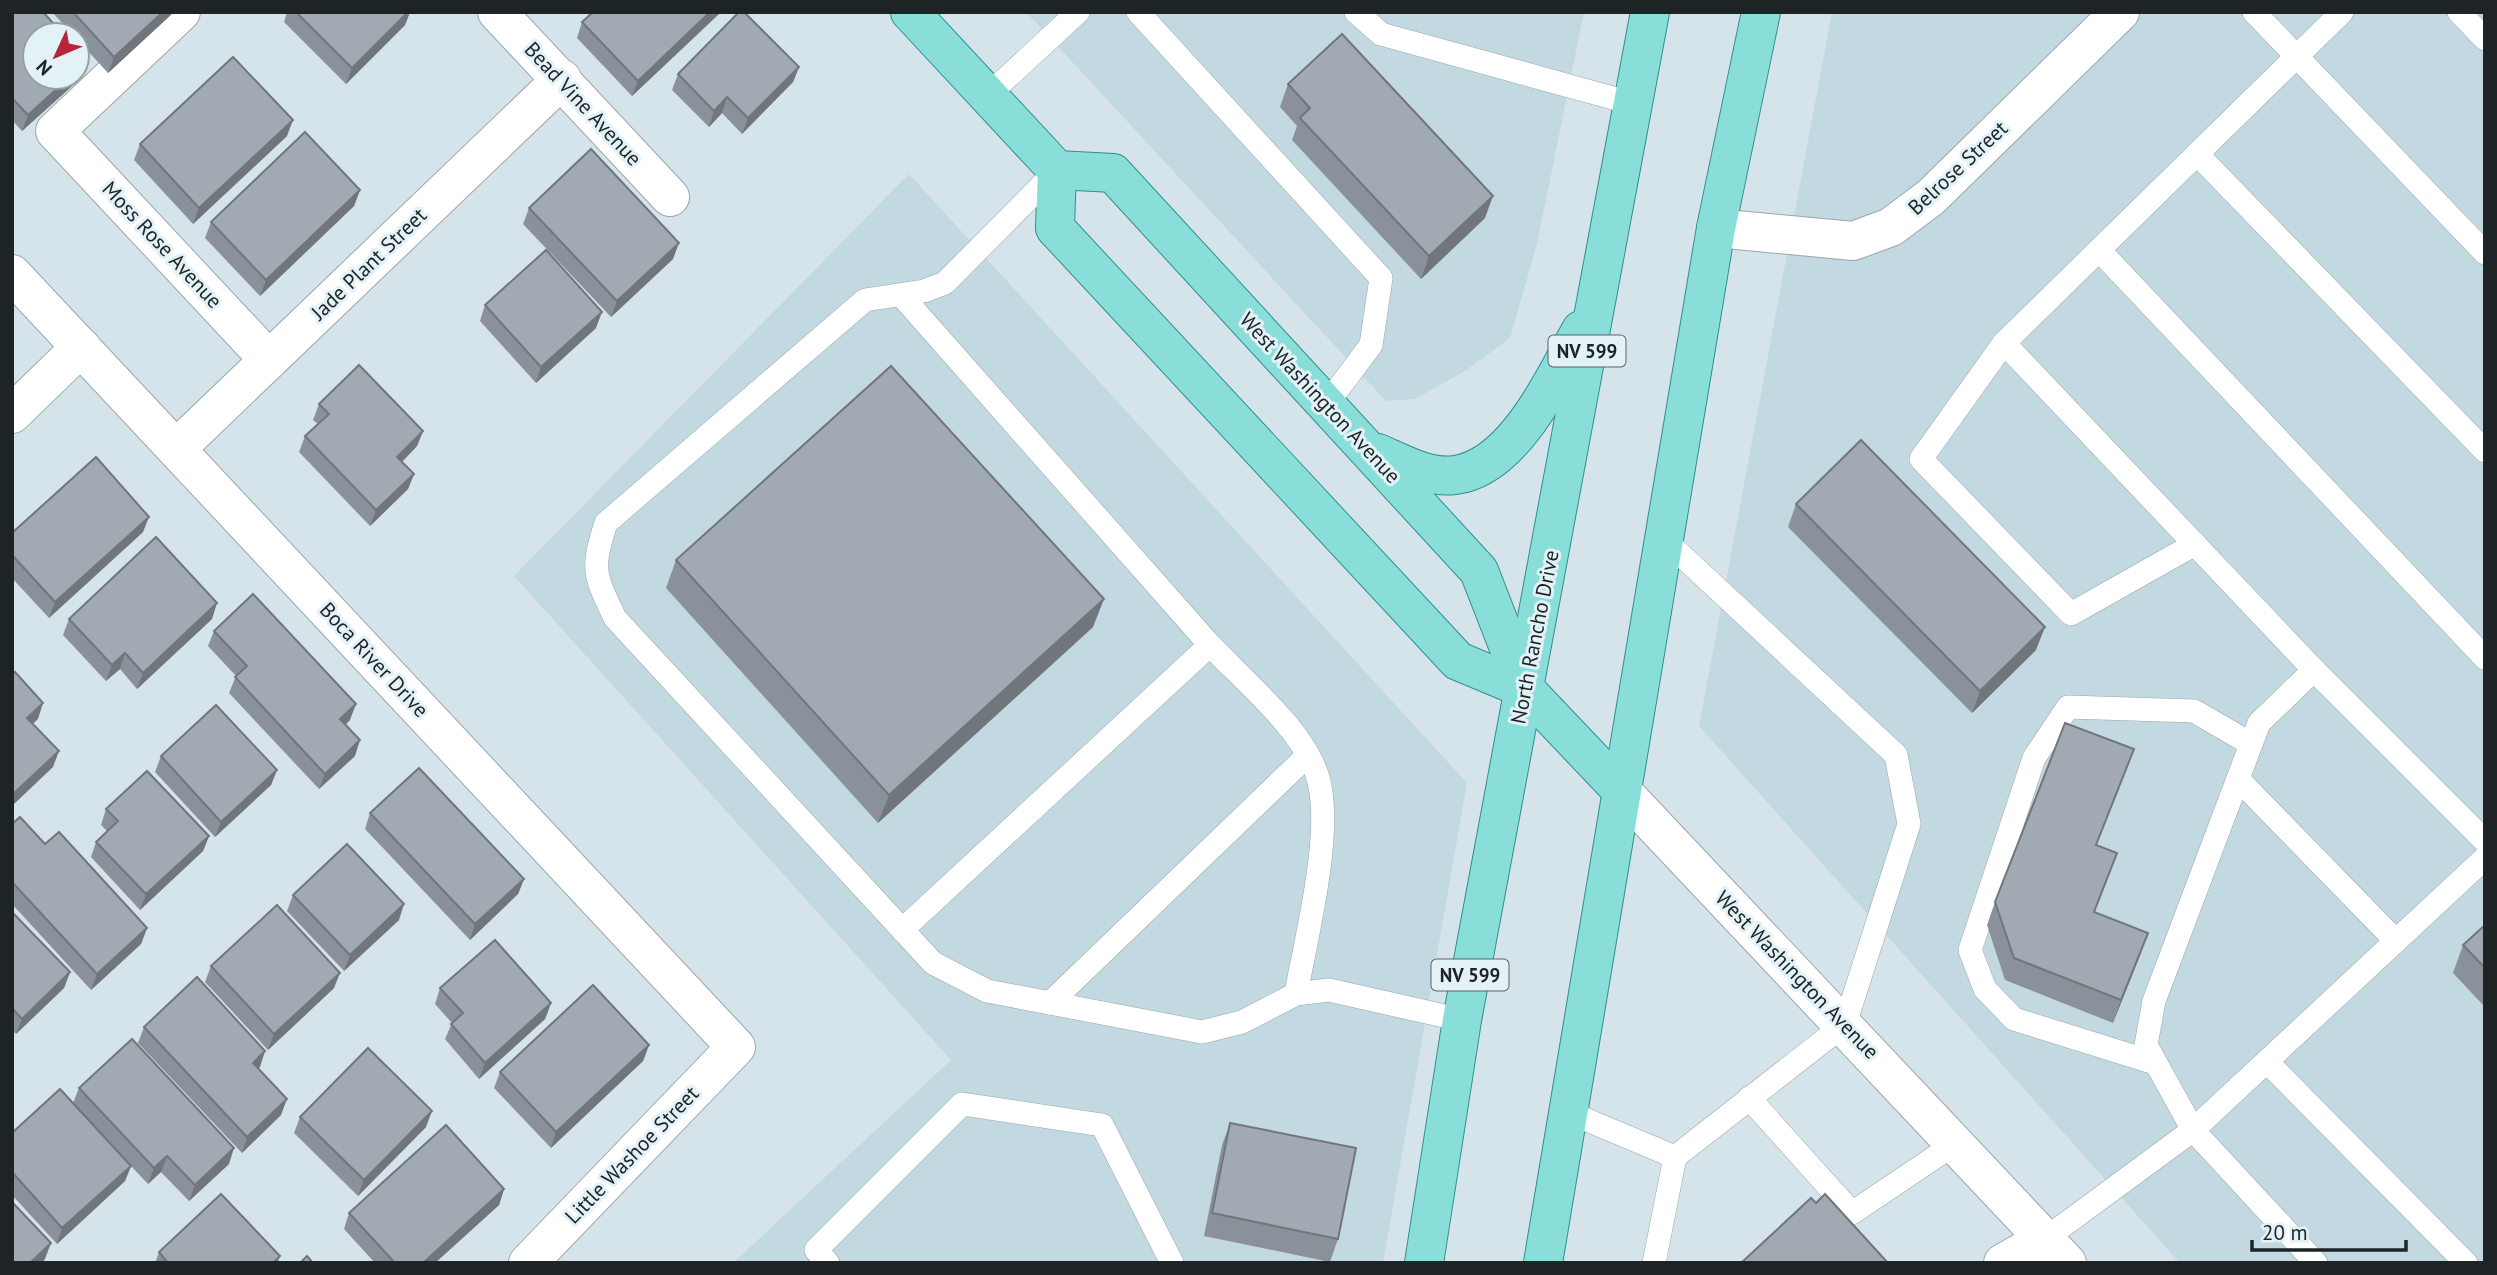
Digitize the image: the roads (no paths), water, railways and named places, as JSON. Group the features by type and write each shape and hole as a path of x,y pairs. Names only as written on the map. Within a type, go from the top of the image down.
{"main road":[{"path":"910,12 1057,170"},
{"name":"North Rancho Drive","path":"1424,1263 1462,1020 1650,12"},
{"path":"1543,1263 1620,789 1665,540 1716,228 1761,12"},
{"name":"West Washington Avenue","path":"1525,690 1458,661 1055,228 1057,170 1113,173 1479,571 1525,690 1620,789"},
{"path":"1367,449 1420,471 1453,476 1482,468 1506,446 1540,404 1595,304"}],"street":[{"name":"Moss Rose Avenue","path":"181,12 55,131 270,360"},
{"name":"Bead Vine Avenue","path":"497,12 670,197"},
{"name":"Belrose Street","path":"1716,228 1853,241 1891,227 1931,197 2120,12"},
{"name":"Jade Plant Street","path":"176,449 562,79"},
{"name":"Boca River Drive","path":"12,274 736,1046"},
{"path":"12,414 81,347"},
{"name":"West Washington Avenue","path":"1620,789 2056,1251"},
{"name":"Little Washoe Street","path":"528,1263 736,1046"},
{"path":"2003,1263 2056,1251"}],"lane":[{"path":"987,96 1078,12"},
{"path":"1138,12 1381,278 1371,345 1326,405"},
{"path":"1356,12 1381,34 1631,103"},
{"path":"2254,12 2485,253"},
{"path":"2194,544 2071,614 1921,458 2004,343 2342,12"},
{"path":"2459,12 2485,39"},
{"path":"2197,154 2485,452"},
{"path":"1057,170 945,282 924,291 865,300 606,523 598,548 595,578 615,618 933,963 987,991 1202,1031 1242,1022 1296,994 1329,990 1462,1020"},
{"path":"2099,250 2485,658"},
{"path":"901,295 1210,645 1292,732 1307,756 1316,772 1325,824 1296,994"},
{"path":"2004,343 2314,670 2485,841"},
{"path":"1654,1263 1675,1157 1844,1024 1909,824 1896,755 1665,540"},
{"path":"902,930 1210,645"},
{"path":"2314,670 2259,723 2154,1001 2146,1045 2193,1130 2316,1263"},
{"path":"2155,1063 2014,1019 1985,989 1970,950 2034,758 2068,707 2194,712 2251,744"},
{"path":"1050,1003 1307,756"},
{"path":"2238,779 2396,941"},
{"path":"2056,1251 2193,1130 2485,858"},
{"path":"2267,1062 2466,1263"},
{"path":"1749,1098 1852,1213 1956,1143"},
{"path":"828,1263 816,1250 962,1104 1102,1125 1172,1263"},
{"path":"1568,1112 1675,1157"}]}
